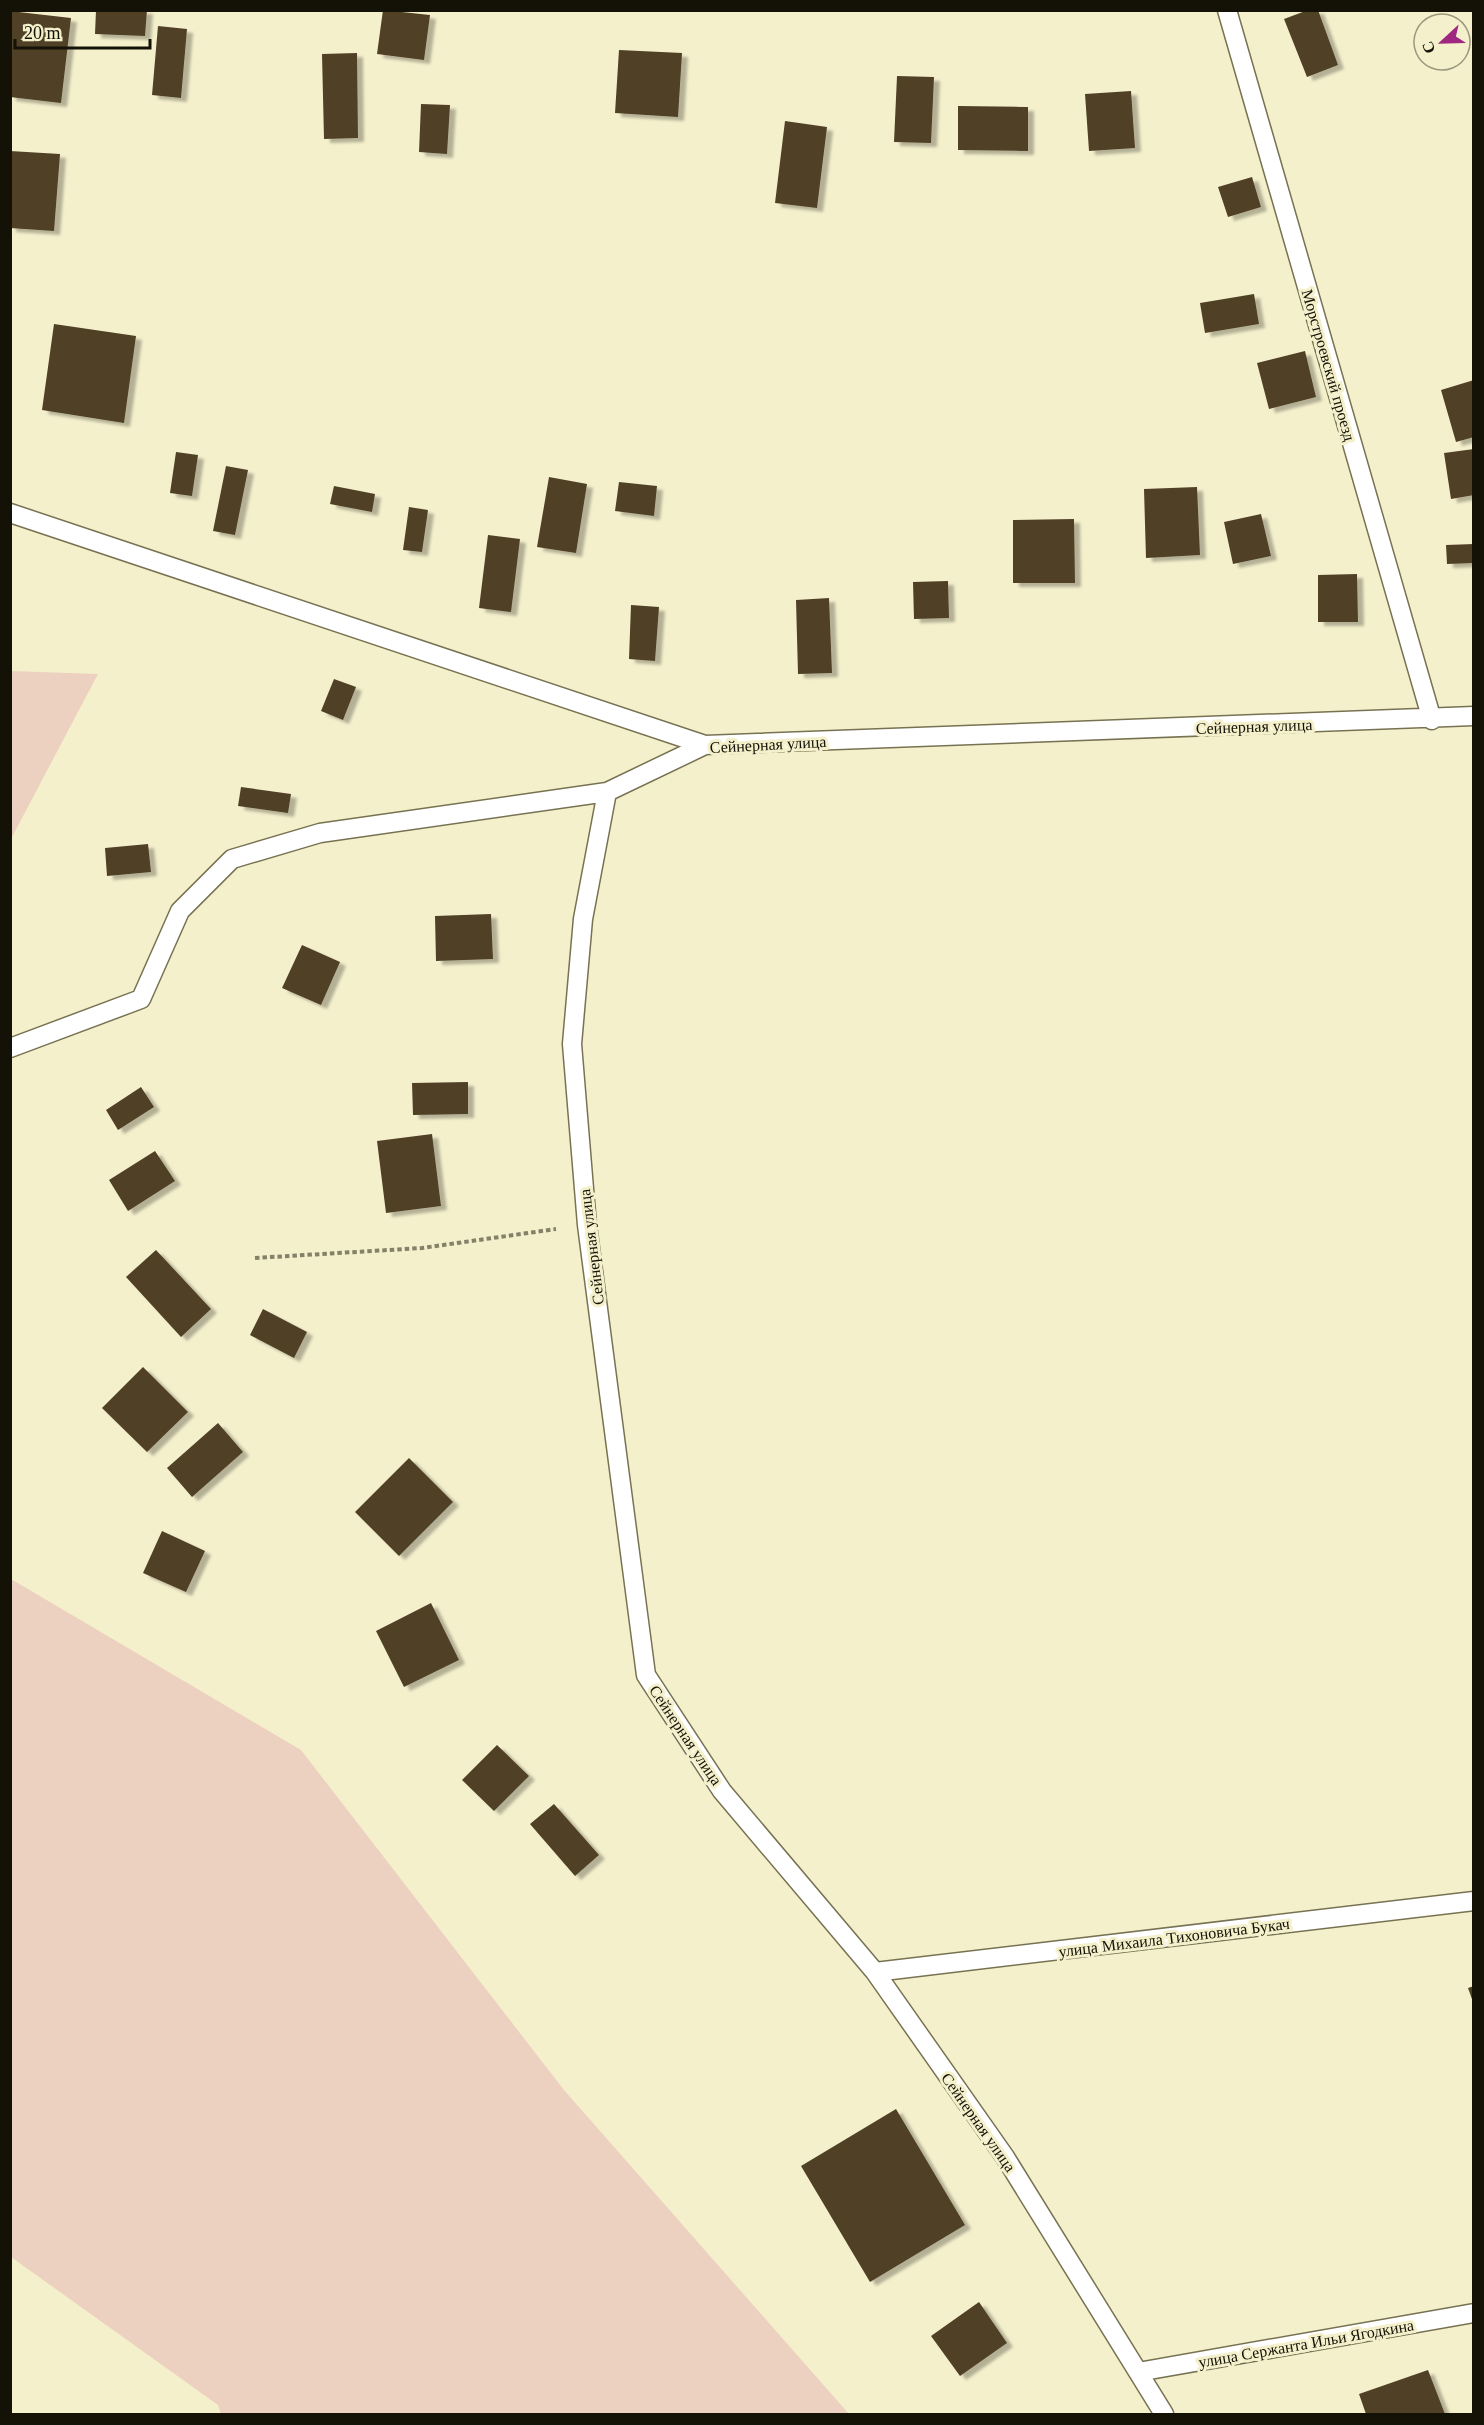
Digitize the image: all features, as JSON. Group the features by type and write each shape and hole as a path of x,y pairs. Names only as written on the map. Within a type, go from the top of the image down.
{"lane":[{"name":"Морстроевский проезд","path":"1227,10 1432,720"},
{"path":"10,513 705,745"},
{"name":"Сейнерная улица","path":"1164,2415 1005,2157 875,1972 722,1791 646,1675 587,1224 572,1044 583,919 607,792 705,745 1432,720 1473,716"},
{"path":"10,1048 141,999 180,911 232,859 320,833 607,792"},
{"name":"улица Михаила Тихоновича Букач","path":"875,1972 1473,1901"},
{"name":"улица Сержанта Ильи Ягодкина","path":"1138,2372 1473,2313"}],"path":[{"path":"255,1258 422,1248 587,1224"}],"shaded area":[{"path":"10,671 98,674 11,839"},
{"path":"11,1579 301,1750 564,2090 849,2414 221,2414 218,2405 11,2257"}],"building":[{"path":"96,10 147,10 145,36 95,34"},
{"path":"383,10 430,15 424,60 377,54"},
{"path":"1308,10 1318,10 1338,65 1307,77 1284,19"},
{"path":"10,11 71,18 61,103 10,97"},
{"path":"158,26 187,29 181,98 152,95"},
{"path":"619,50 682,53 678,117 615,113"},
{"path":"357,53 358,138 324,139 322,54"},
{"path":"897,76 934,77 931,143 894,142"},
{"path":"1131,91 1135,148 1089,151 1085,94"},
{"path":"421,104 450,105 447,154 419,152"},
{"path":"958,106 1028,107 1028,151 958,150"},
{"path":"785,121 827,127 817,208 775,203"},
{"path":"10,151 60,154 54,231 10,228"},
{"path":"1252,177 1261,207 1228,217 1218,187"},
{"path":"1254,294 1259,324 1205,333 1200,303"},
{"path":"54,324 136,336 124,423 42,410"},
{"path":"1305,351 1316,397 1269,409 1257,363"},
{"path":"1474,380 1474,437 1456,442 1441,390"},
{"path":"1474,449 1474,495 1451,499 1444,453"},
{"path":"176,452 198,455 192,496 170,493"},
{"path":"226,466 248,470 235,535 213,531"},
{"path":"549,477 587,484 576,553 537,547"},
{"path":"619,482 657,486 654,516 615,511"},
{"path":"334,486 375,494 372,512 330,504"},
{"path":"1197,487 1200,555 1146,558 1144,489"},
{"path":"409,507 428,510 422,552 403,550"},
{"path":"1261,514 1271,556 1233,564 1224,522"},
{"path":"1074,519 1075,583 1013,583 1013,520"},
{"path":"488,535 520,539 511,612 479,608"},
{"path":"1474,544 1474,563 1447,564 1446,545"},
{"path":"1357,574 1358,622 1318,622 1318,575"},
{"path":"948,581 949,618 914,619 913,582"},
{"path":"829,598 832,673 798,674 796,600"},
{"path":"631,605 659,607 655,661 629,659"},
{"path":"334,679 356,687 343,720 321,711"},
{"path":"241,787 291,794 288,813 238,806"},
{"path":"148,844 151,872 107,876 105,848"},
{"path":"491,914 493,959 436,961 435,916"},
{"path":"302,945 340,962 321,1005 282,988"},
{"path":"468,1082 468,1114 413,1115 412,1083"},
{"path":"141,1087 154,1107 118,1130 106,1110"},
{"path":"432,1134 441,1206 386,1213 377,1141"},
{"path":"155,1151 175,1181 128,1211 109,1180"},
{"path":"156,1250 211,1309 181,1337 126,1277"},
{"path":"263,1309 307,1332 294,1358 250,1335"},
{"path":"143,1367 188,1412 147,1452 102,1408"},
{"path":"218,1423 243,1452 192,1497 167,1468"},
{"path":"409,1458 453,1502 399,1556 355,1512"},
{"path":"162,1531 205,1551 186,1592 143,1573"},
{"path":"431,1603 459,1660 404,1687 376,1631"},
{"path":"497,1745 529,1776 494,1811 462,1780"},
{"path":"554,1804 599,1855 575,1876 530,1824"},
{"path":"1474,1986 1474,2002 1473,2002 1468,1988"},
{"path":"896,2109 965,2225 870,2282 801,2166"},
{"path":"979,2302 1007,2343 960,2376 931,2336"},
{"path":"1428,2370 1445,2414 1366,2414 1359,2394"}]}
